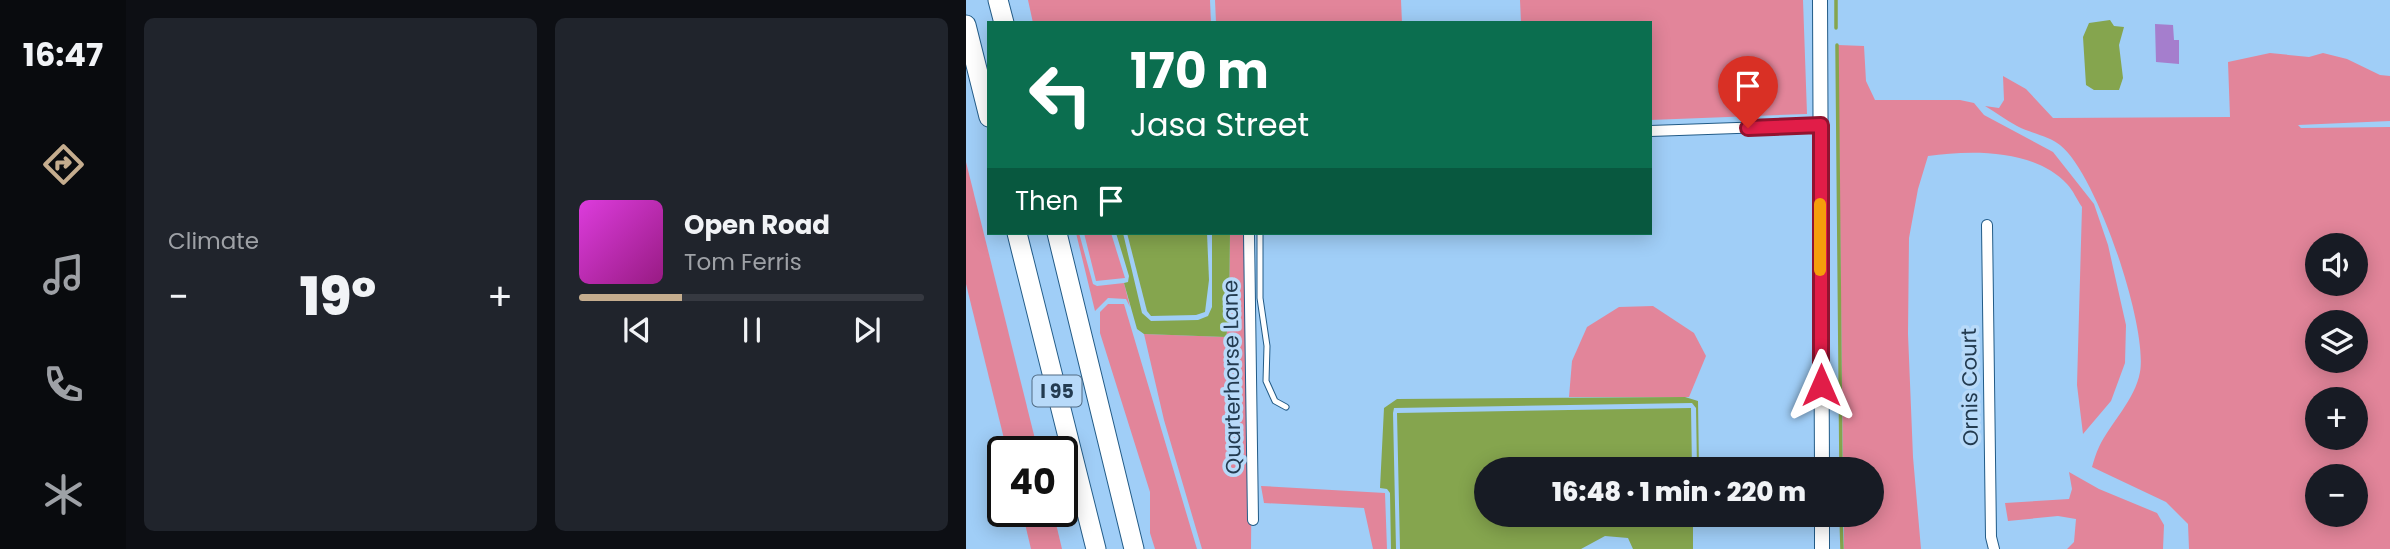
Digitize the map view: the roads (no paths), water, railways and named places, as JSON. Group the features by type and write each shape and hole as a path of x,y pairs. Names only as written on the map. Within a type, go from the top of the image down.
{"highway":[{"path":"998,0 1003,21"},
{"path":"966,24 987,109"},
{"name":"I 95","path":"1018,235 1096,549"},
{"name":"I 95","path":"1057,235 1134,549"}],"street":[{"path":"1820,0 1822,457"},
{"path":"1652,131 1821,125"},
{"name":"Ornis Court","path":"1987,225 1990,537 1994,549"},
{"name":"Quarterhorse Lane","path":"1249,235 1253,520"},
{"path":"1822,527 1822,549"}],"lane":[{"path":"1260,235 1260,298 1267,346 1266,381 1275,401 1286,407"}],"waterway":[{"path":"1836,0 1836,28"},
{"path":"1837,45 1841,457"},
{"path":"1841,527 1842,549"}]}
